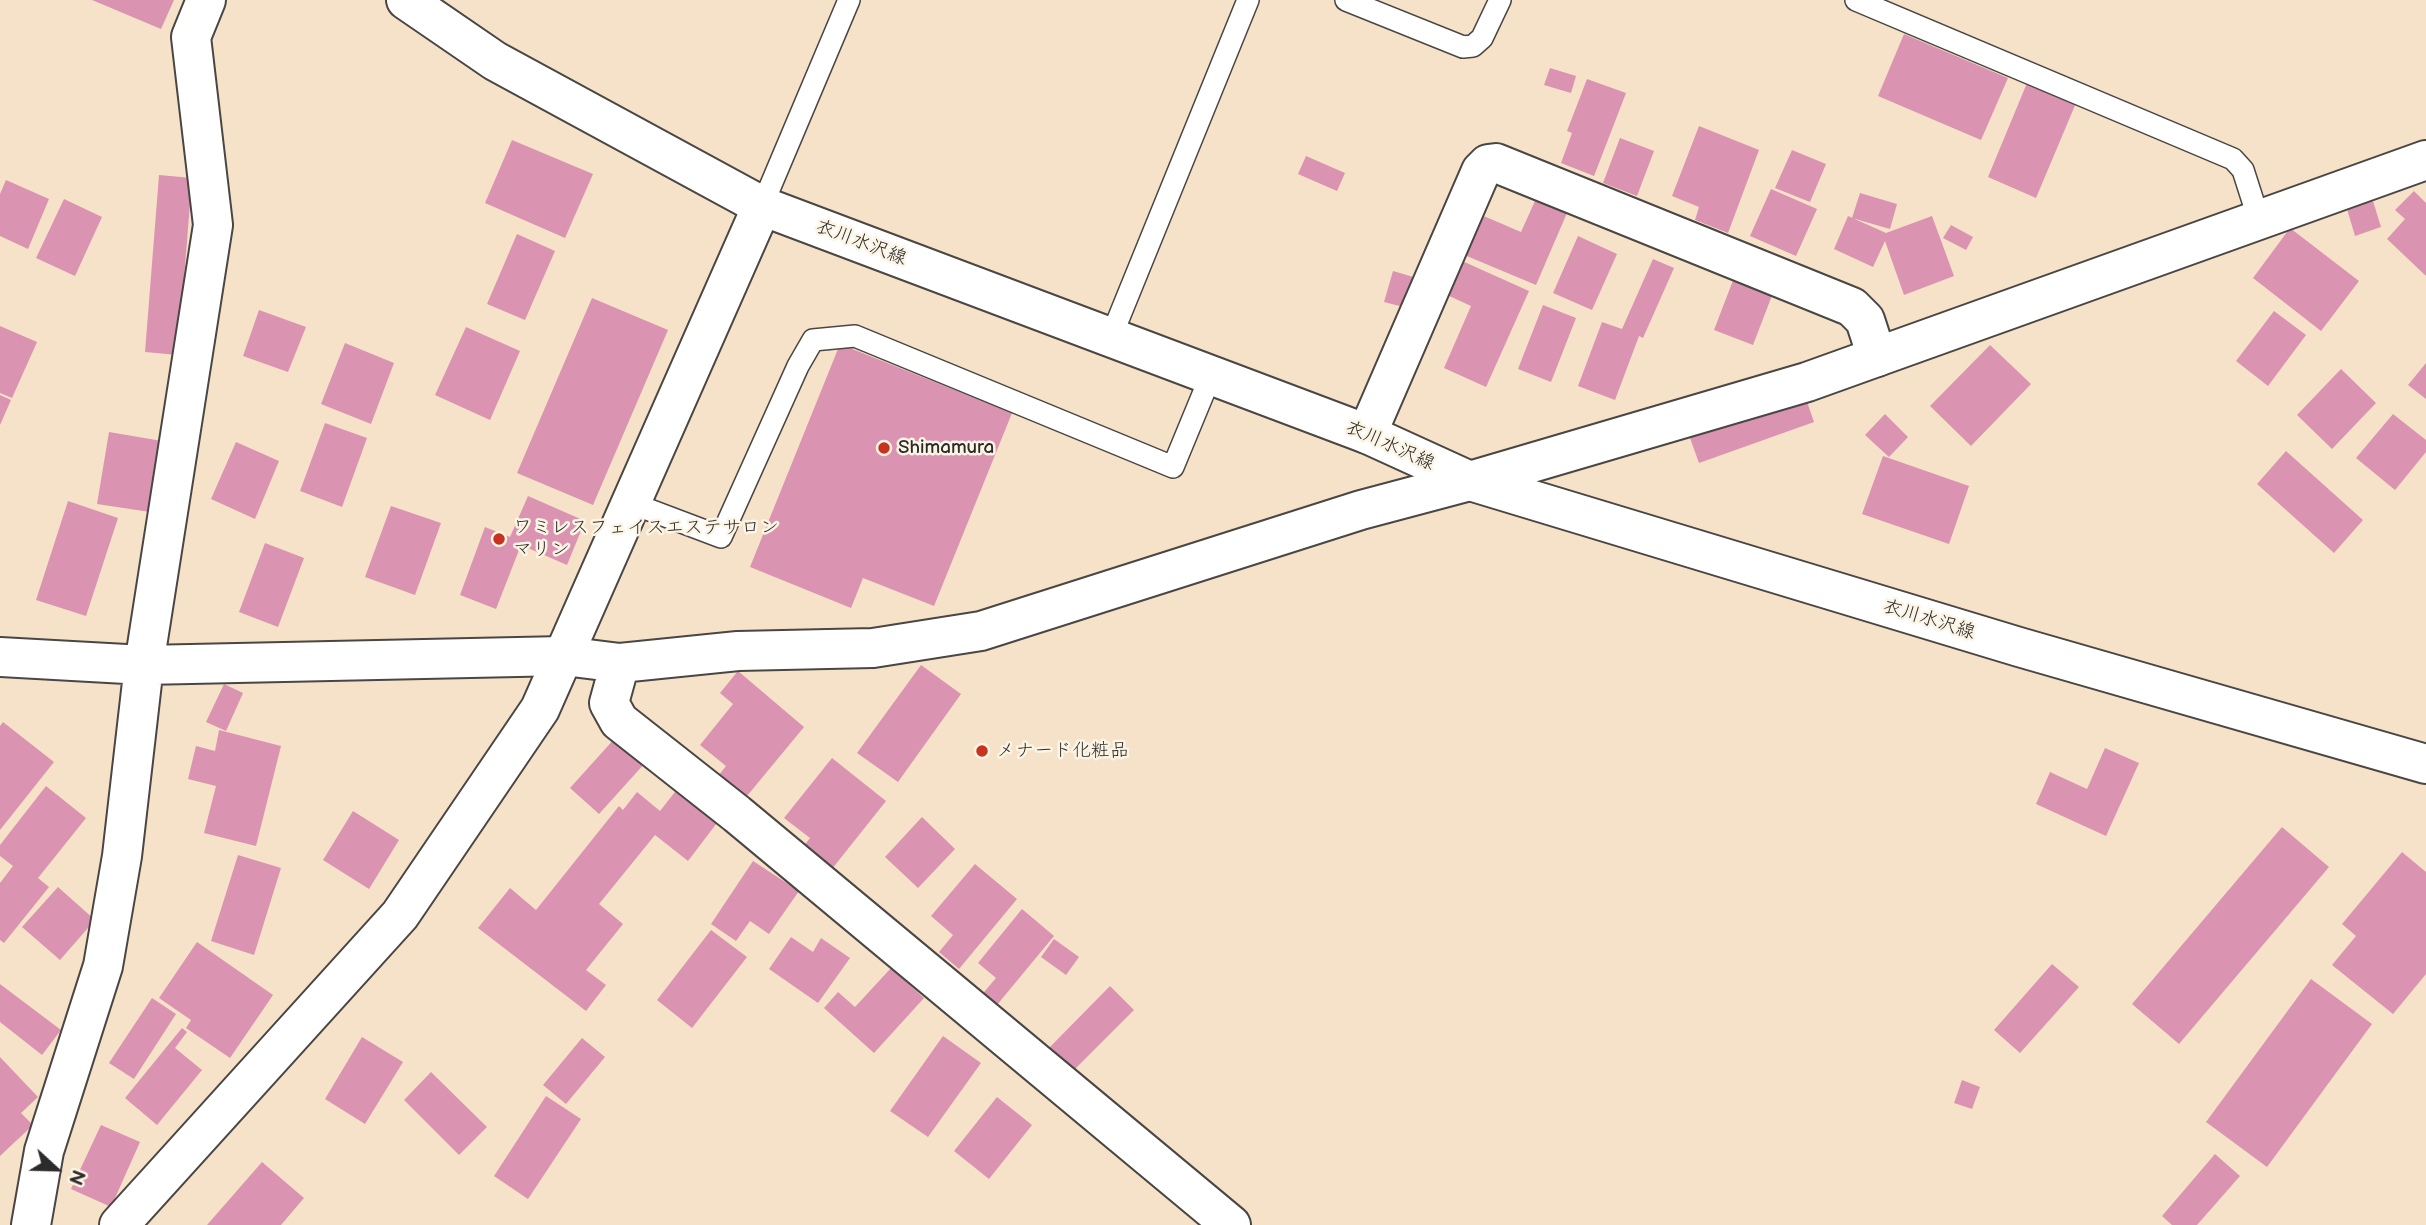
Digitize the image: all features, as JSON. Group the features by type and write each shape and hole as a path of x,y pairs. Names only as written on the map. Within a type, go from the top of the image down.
{"street":[{"path":"31,1225 44,1151 103,966 122,856 144,665 213,225 191,37 206,0"},
{"name":"衣川水沢線","path":"406,0 495,61 762,206 1367,434 1470,481 2019,647 2426,764"},
{"path":"0,657 144,665 564,656 620,663 738,651 873,648 981,631 1361,510 1470,481 1807,382 2426,160"},
{"path":"1367,434 1481,171 1488,164 1496,163 1852,307 1865,320 1877,357"},
{"path":"119,1225 400,915 540,709 762,206"},
{"path":"620,663 609,703 619,721 748,823 1231,1225"}],"lane":[{"path":"762,206 849,0"},
{"path":"1111,337 1248,0"},
{"path":"1346,0 1463,47 1473,46 1482,38 1500,0"},
{"path":"1856,0 2233,159 2243,170 2259,220"},
{"path":"631,503 722,537 798,366 813,340 855,336 1172,467 1210,375"}],"building":[{"path":"92,0 174,0 161,29"},
{"path":"1904,34 2008,78 1981,140 1878,96"},
{"path":"1550,68 1576,76 1571,93 1544,85"},
{"path":"1587,79 1626,93 1594,176 1561,163 1572,133 1567,131"},
{"path":"2027,83 2076,103 2036,198 1988,177"},
{"path":"1699,126 1759,150 1728,233 1695,220 1699,207 1672,196"},
{"path":"1620,138 1654,151 1637,196 1603,183"},
{"path":"512,140 593,174 565,238 485,203"},
{"path":"1792,150 1826,164 1810,202 1775,188"},
{"path":"1306,156 1345,173 1337,191 1298,174"},
{"path":"159,175 192,178 178,355 145,352"},
{"path":"6,180 49,199 28,249 0,236 0,194"},
{"path":"1771,189 1817,209 1796,256 1750,236"},
{"path":"2414,191 2426,203 2426,276 2387,239 2405,219 2395,210"},
{"path":"1539,192 1570,206 1536,285 1462,254 1479,214 1521,232"},
{"path":"1860,193 1897,204 1890,229 1852,218"},
{"path":"64,199 102,217 75,276 36,258"},
{"path":"2373,201 2381,227 2355,236 2347,209"},
{"path":"1848,216 1886,233 1932,216 1954,276 1904,295 1885,241 1873,267 1834,249"},
{"path":"1951,225 1973,237 1966,250 1943,238"},
{"path":"2290,228 2359,281 2321,331 2253,278"},
{"path":"517,234 555,251 525,320 487,304"},
{"path":"1578,236 1617,254 1592,310 1553,293"},
{"path":"1653,259 1674,268 1643,338 1639,336 1615,400 1578,386 1602,322 1622,329"},
{"path":"1460,260 1529,291 1486,387 1444,368 1471,306 1445,294"},
{"path":"1737,270 1776,285 1753,345 1714,330"},
{"path":"1393,271 1420,279 1411,309 1384,302"},
{"path":"592,298 668,330 593,505 517,473"},
{"path":"1543,305 1576,318 1551,382 1518,369"},
{"path":"259,310 306,327 288,372 243,356"},
{"path":"2274,311 2306,335 2268,386 2236,361"},
{"path":"0,326 37,342 12,398 0,393"},
{"path":"466,327 520,351 490,420 435,395"},
{"path":"345,343 394,363 371,424 321,404"},
{"path":"840,344 1012,413 934,606 863,578 851,608 750,567"},
{"path":"1990,345 2031,384 1971,446 1930,406"},
{"path":"2426,363 2426,399 2408,385"},
{"path":"2341,369 2376,403 2332,449 2297,415"},
{"path":"0,395 11,400 0,425"},
{"path":"1805,396 1814,422 1699,463 1690,438"},
{"path":"1885,414 1908,437 1889,457 1865,435"},
{"path":"2393,414 2426,440 2426,452 2395,490 2356,458"},
{"path":"325,423 367,438 342,507 300,491"},
{"path":"109,432 162,441 150,512 97,504"},
{"path":"236,442 279,461 255,519 211,499"},
{"path":"2286,451 2363,520 2334,553 2257,484"},
{"path":"1883,456 1969,486 1949,544 1862,514"},
{"path":"528,496 585,521 567,565 521,545 496,609 460,595 485,527 510,537"},
{"path":"68,501 118,518 86,616 36,600"},
{"path":"391,506 441,523 415,595 365,577"},
{"path":"265,543 304,558 278,627 239,612"},
{"path":"921,665 961,694 898,782 857,753"},
{"path":"738,671 804,727 742,802 715,780 726,766 700,745 733,704 720,693"},
{"path":"224,684 243,693 226,731 206,722"},
{"path":"3,722 54,762 0,830 0,726"},
{"path":"219,730 281,746 256,846 204,833 216,786 188,779 196,746 215,751"},
{"path":"616,737 645,763 599,814 570,788"},
{"path":"2105,748 2139,763 2106,836 2036,804 2050,772 2087,789"},
{"path":"832,758 886,801 824,879 796,856 810,838 784,818"},
{"path":"682,783 723,815 688,861 655,835 599,904 623,924 586,970 606,985 586,1011 478,928 510,888 536,910 619,806 623,810 637,792 660,811"},
{"path":"46,786 86,818 38,878 49,887 4,943 0,940 0,883 13,866 0,856 0,845"},
{"path":"353,811 399,840 369,889 323,860"},
{"path":"922,817 955,849 918,888 885,857"},
{"path":"2282,827 2329,867 2179,1044 2132,1004"},
{"path":"2402,852 2426,872 2426,974 2393,1014 2332,965 2356,936 2342,924"},
{"path":"238,855 281,868 254,955 211,941"},
{"path":"753,861 799,891 769,934 750,921 736,941 711,924"},
{"path":"975,864 1017,899 959,969 939,952 953,935 931,916"},
{"path":"58,887 95,920 60,960 22,927"},
{"path":"1022,909 1054,936 987,1017 973,1005 996,978 978,963"},
{"path":"711,930 747,957 692,1028 657,1000"},
{"path":"791,937 813,952 821,938 850,958 818,1003 769,969"},
{"path":"1054,939 1079,957 1066,975 1041,957"},
{"path":"197,942 273,995 230,1058 186,1028 191,1020 159,998"},
{"path":"2052,964 2079,987 2020,1053 1994,1030"},
{"path":"891,968 924,998 874,1053 824,1008 838,992 855,1007"},
{"path":"2311,979 2372,1024 2267,1167 2206,1122"},
{"path":"0,984 61,1030 42,1055 0,1022"},
{"path":"1110,986 1134,1010 1072,1072 1048,1049"},
{"path":"152,998 176,1014 134,1079 109,1063"},
{"path":"182,1028 187,1032 175,1048 202,1070 157,1125 125,1098"},
{"path":"943,1036 981,1063 928,1137 890,1111"},
{"path":"362,1037 403,1062 365,1124 325,1099"},
{"path":"582,1038 605,1057 566,1104 543,1085"},
{"path":"0,1057 38,1097 21,1113 33,1125 0,1156"},
{"path":"431,1072 487,1127 459,1155 404,1100"},
{"path":"1962,1080 1980,1087 1972,1109 1954,1103"},
{"path":"546,1096 581,1119 528,1199 494,1176"},
{"path":"997,1097 1032,1125 989,1179 954,1151"},
{"path":"101,1125 140,1142 111,1207 71,1189"},
{"path":"2215,1154 2240,1176 2197,1225 2172,1225 2162,1216"},
{"path":"262,1162 304,1198 281,1225 207,1225"}],"place":[{"name":"Shimamura","path":"884,448"},
{"name":"ワミレスフェイスエステサロン マリン","path":"499,539"},
{"name":"メナード化粧品","path":"982,751"}]}
